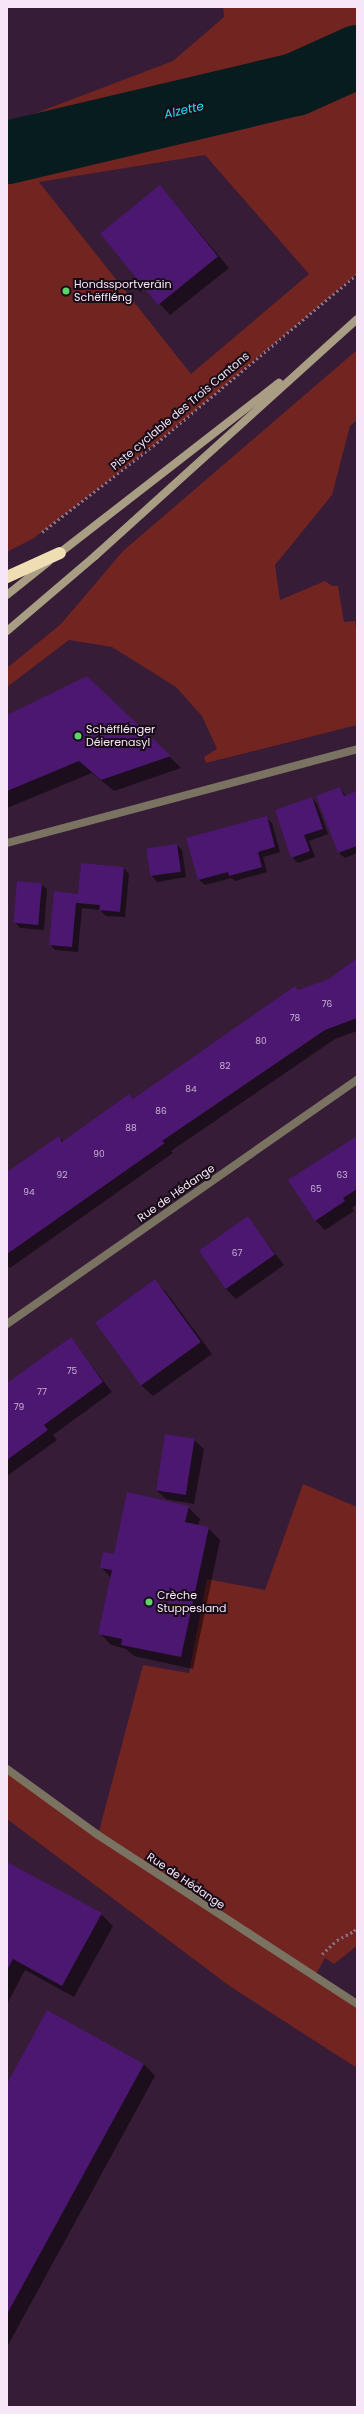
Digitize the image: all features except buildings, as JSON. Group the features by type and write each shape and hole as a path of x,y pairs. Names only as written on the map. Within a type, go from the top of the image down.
{"highway":[{"path":"7,577 60,553"}],"main road":[{"path":"7,631 95,556 357,320"},
{"path":"7,595 328,345"}],"street":[{"path":"7,843 357,749"},
{"name":"Rue de Hédange","path":"7,1324 357,1080"},
{"name":"Rue de Hédange","path":"7,1769 93,1832 357,2004"}],"path":[{"name":"Piste cyclable des Trois Cantons","path":"40,534 153,446 357,274"},
{"path":"310,1974 323,1953 357,1926"}],"shaded area":[{"path":"223,7 357,7 357,274 153,446 34,538 7,552 7,124 173,61 224,17","holes":["205,155 309,274 191,374 39,182"]},
{"path":"357,350 357,420 350,426 332,495 275,565 280,600 325,581 332,586 338,586 344,622 355,621 357,633 357,725 206,763 204,757 217,749 202,716 176,687 112,647 69,640 7,687 7,668 61,624 123,551"},
{"path":"303,1484 357,1507 357,1946 334,1964 325,1958 315,1976 357,2004 357,2068 231,1987 7,1819 7,1769 98,1835 143,1665 189,1673 207,1579 265,1590"}],"waterway":[{"name":"Alzette","path":"7,152 295,84 357,56"}],"place":[{"name":"Hondssportveräin Schëffléng","path":"66,291"},
{"name":"Schëfflénger Déierenasyl","path":"78,736"},
{"name":"Crèche Stuppesland","path":"149,1602"}]}
